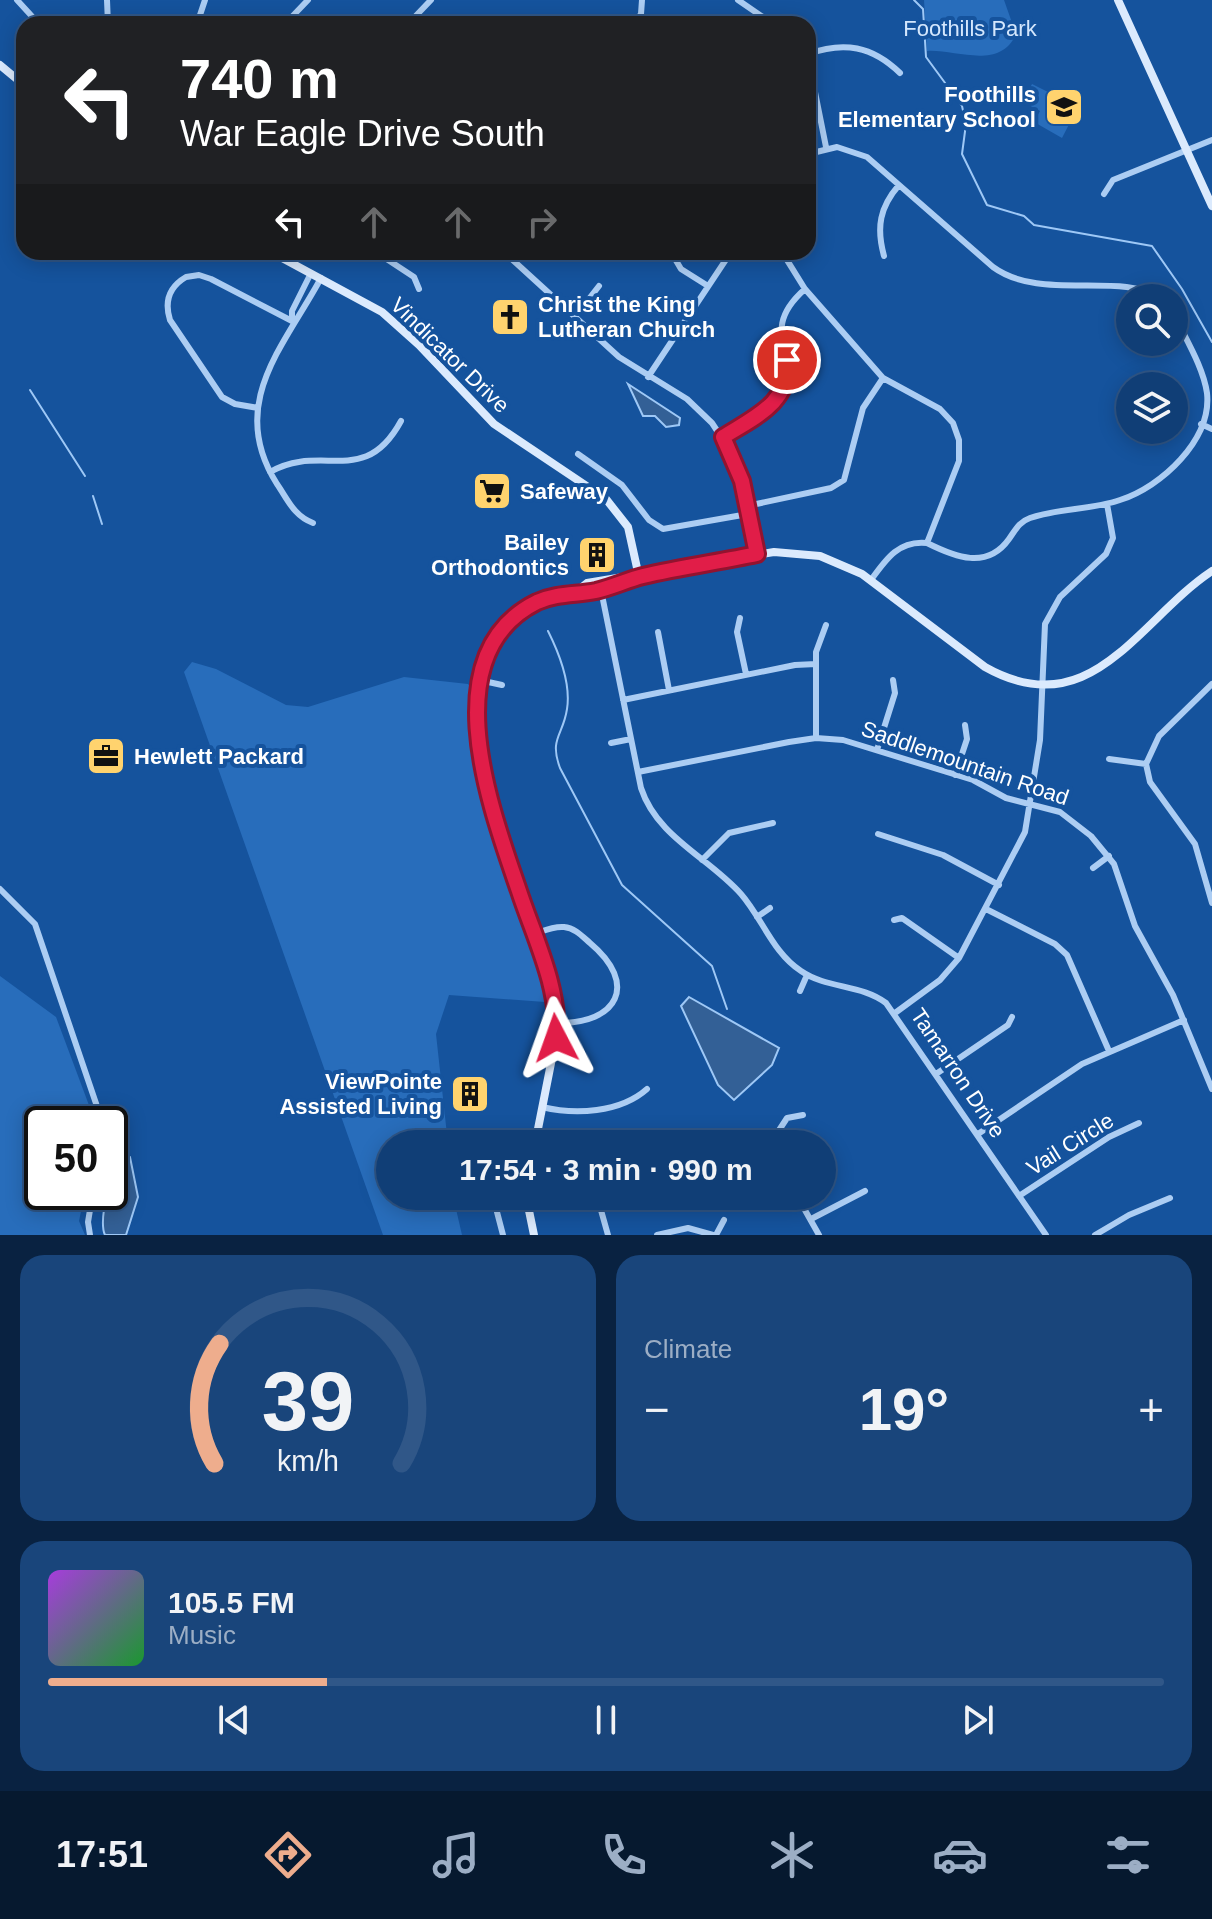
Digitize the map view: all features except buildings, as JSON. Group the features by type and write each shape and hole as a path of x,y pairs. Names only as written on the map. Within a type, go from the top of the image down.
{"main road":[{"path":"1118,0 1212,206"},
{"path":"0,65 16,78"},
{"name":"Vindicator Drive","path":"286,260 401,328 494,424 606,499 628,527 639,577"},
{"path":"577,591 587,583 639,577 757,554 790,552 820,556 847,565 871,580 985,667 1006,677 1043,684 1072,680 1110,663 1212,571"},
{"path":"538,1130 557,1023 553,992 513,858 484,777 479,680 492,645 515,617 538,602 577,591 601,590 639,577"},
{"path":"529,1210 534,1235"}],"street":[{"path":"17,0 32,16"},
{"path":"293,16 308,0"},
{"path":"416,16 431,0"},
{"path":"738,0 761,16"},
{"path":"816,53 833,46 853,46 883,58 900,73"},
{"path":"816,96 826,147"},
{"path":"1104,194 1113,180 1212,140"},
{"path":"816,151 826,147 845,147 860,153 993,267 1009,276 1034,283 1116,288"},
{"path":"884,256 880,217 887,199 899,185"},
{"path":"388,260 414,277 419,289"},
{"path":"512,260 574,318 648,377 695,405 723,437 733,455 757,554"},
{"path":"676,260 681,269 708,286"},
{"path":"648,377 726,260"},
{"path":"787,260 805,289 883,378 940,409 957,432 959,461 927,543"},
{"path":"311,273 292,311 292,321 263,377 258,408 261,448 270,472 299,518 313,523"},
{"path":"258,408 235,404 218,392 170,320 168,294 186,277 204,276 292,321"},
{"path":"292,321 301,315 321,278"},
{"path":"574,318 599,286"},
{"path":"723,437 768,408 781,394 788,367 781,341 781,318 790,303 805,289"},
{"path":"871,580 898,548 912,542 927,543 951,556 978,558 1004,545 1026,519 1107,504 1131,496 1175,466 1189,449 1207,403 1205,386 1188,347"},
{"path":"578,454 622,485 649,520 663,529 748,510 824,490 844,480 863,408 883,378"},
{"path":"270,472 289,463 371,456 384,448 401,421"},
{"path":"1201,424 1212,429"},
{"path":"895,1013 940,980 959,958 1025,832 1040,740 1048,615 1060,597 1106,554 1113,538 1107,504"},
{"name":"Tamarron Drive","path":"601,590 638,772 653,815 740,893 788,961 807,975 870,994 895,1013 1046,1235"},
{"path":"740,618 737,632 746,674"},
{"path":"816,738 817,644 826,625"},
{"path":"658,632 669,690"},
{"path":"623,700 746,674 816,664"},
{"path":"479,680 502,685"},
{"path":"877,750 895,693 893,680"},
{"path":"1212,684 1159,736 1146,764 1150,782 1195,844 1212,903"},
{"path":"955,775 967,739 965,725"},
{"name":"Saddlemountain Road","path":"638,772 816,738 843,740 955,775 1006,798 1068,817 1109,856 1120,875 1135,926 1184,1020 1212,1089"},
{"path":"611,743 631,739"},
{"path":"1109,759 1146,764"},
{"path":"484,777 495,774"},
{"path":"702,860 729,833 773,823"},
{"path":"878,834 943,855 999,885"},
{"path":"1093,868 1109,856"},
{"path":"0,889 30,917 39,932 97,1106"},
{"path":"757,917 770,908"},
{"path":"986,909 1055,944 1067,955 1109,1051"},
{"path":"894,920 902,918 959,958"},
{"path":"534,934 560,926 575,930 605,956 620,977 614,997 599,1017 582,1024 557,1023"},
{"path":"800,991 807,975"},
{"path":"936,1074 1008,1025 1012,1017"},
{"path":"978,1134 1082,1064 1184,1020"},
{"path":"542,1107 586,1112 638,1097 647,1089"},
{"path":"779,1130 787,1118 803,1115"},
{"name":"Vail Circle","path":"1019,1196 1109,1137 1139,1123"},
{"path":"813,1218 865,1191"},
{"path":"1095,1235 1129,1215 1170,1198"},
{"path":"90,1210 90,1235"},
{"path":"601,1210 608,1235"},
{"path":"807,1210 819,1235"},
{"path":"497,1212 503,1235"},
{"path":"657,1235 688,1228 714,1235 724,1220"}],"green space":[{"name":"Foothills Park","path":"924,0 1004,0 1016,34 1009,45 988,55 927,51"},
{"name":"Foothills Park","path":"1032,84 1078,107 1062,138 1034,122 1040,111 1023,102"},
{"path":"192,662 216,669 286,705 308,707 404,677 468,684 478,696 487,792 553,992 545,1002 449,995 436,1034 446,1130 376,1130 376,1210 456,1210 462,1235 383,1235 184,672"},
{"path":"0,976 56,1017 89,1106 24,1106 24,1210 81,1210 79,1221 85,1235 0,1235"}],"shaded area":[{"path":"628,384 680,418 679,425 666,427 655,416 643,416"},
{"path":"689,997 779,1048 772,1065 734,1100 718,1085 681,1006"},
{"path":"128,1156 138,1197 126,1235 105,1235 104,1210 128,1210"}],"waterway":[{"path":"914,0 923,9 926,57 962,106 966,124 962,154 987,205 1024,216 1034,225 1152,246 1182,289 1212,342"},
{"path":"30,390 85,476"},
{"path":"93,496 102,524"},
{"path":"548,631 566,679 568,699 556,743 560,768 622,885 712,966 727,1009"}],"place":[{"name":"Foothills Elementary School","path":"1064,107"},
{"name":"Christ the King Lutheran Church","path":"510,317"},
{"name":"Safeway","path":"492,491"},
{"name":"Bailey Orthodontics","path":"597,555"},
{"name":"Hewlett Packard","path":"106,756"},
{"name":"ViewPointe Assisted Living","path":"470,1094"}],"route":[{"path":"556,1038 553,992 495,823 484,777 478,711 482,667 504,628 527,608 549,597 601,590 639,577 757,554 742,481 723,437 768,408 781,394 787,377 787,360"}]}
